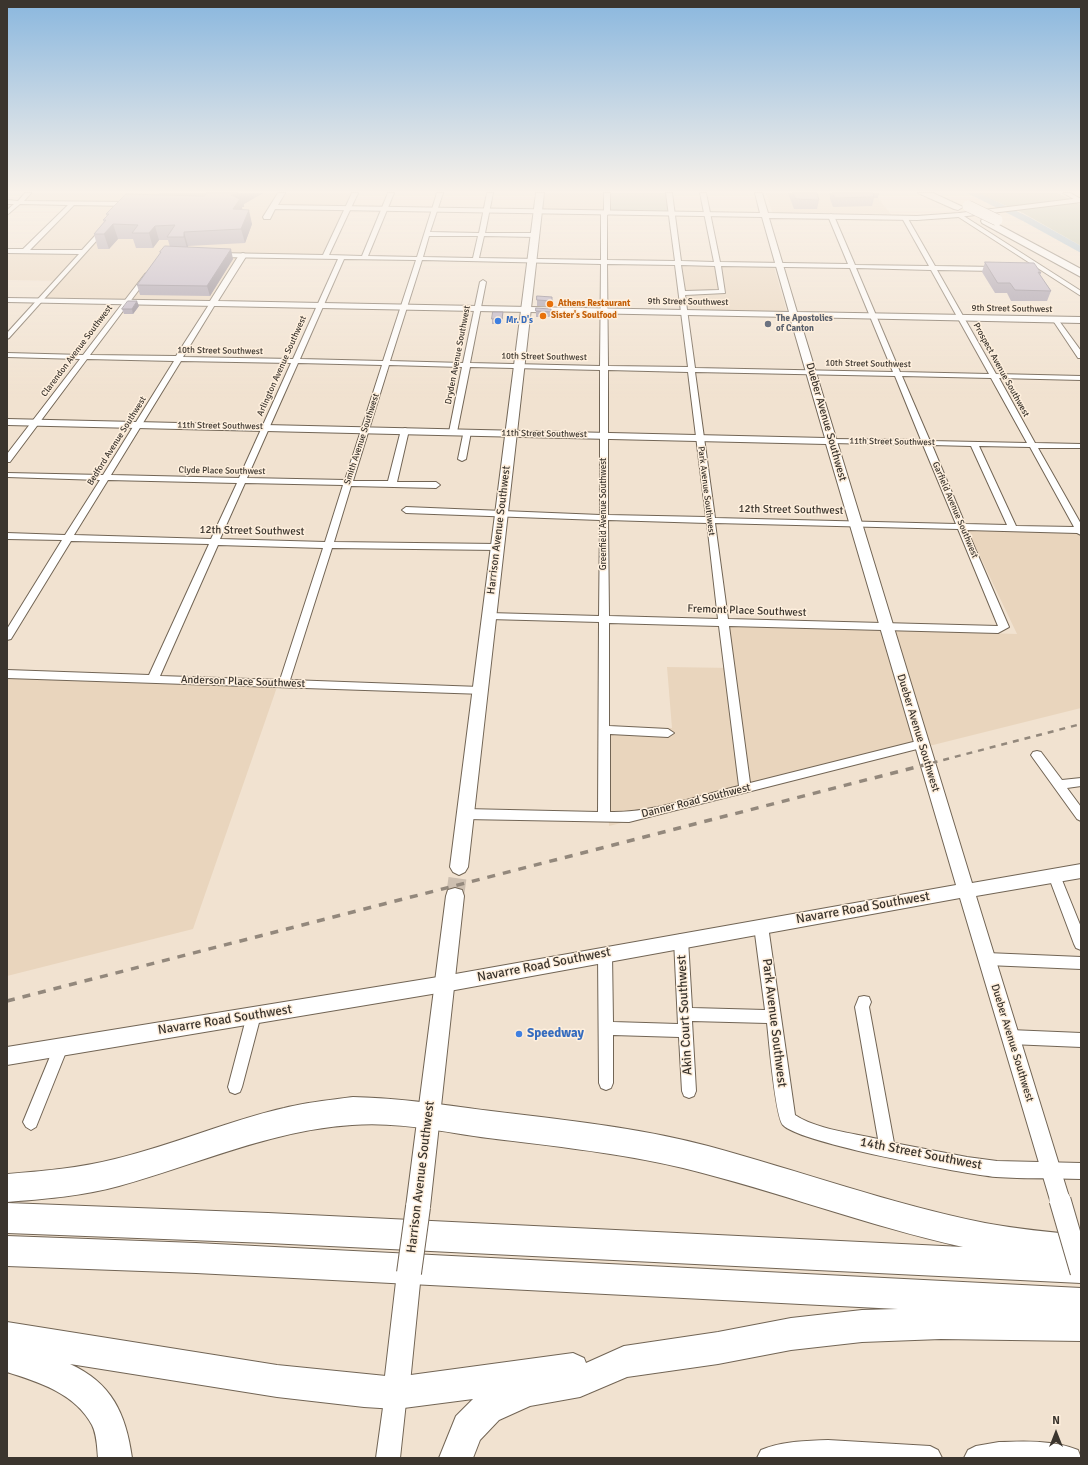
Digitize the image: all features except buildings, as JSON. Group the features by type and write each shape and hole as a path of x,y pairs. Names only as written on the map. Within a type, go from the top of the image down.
{"highway":[{"path":"1058,261 1081,274"},
{"path":"7,1188 53,1185 117,1173 257,1129 315,1115 354,1111 388,1111 428,1115 660,1149 736,1168 899,1217 963,1233 1026,1245 1081,1250"},
{"path":"7,1218 268,1228 1081,1268"},
{"path":"7,1251 188,1258 1081,1303"},
{"path":"7,1338 277,1380 364,1391 396,1393 624,1362 805,1332 862,1326 941,1322 1081,1325"},
{"path":"7,1356 48,1370 70,1380 95,1400 108,1420 114,1444 115,1458"},
{"path":"456,1458 468,1428 492,1404 530,1390 580,1380 605,1372 624,1362"}],"main road":[{"name":"Harrison Avenue Southwest","path":"459,867 532,261"},
{"name":"Harrison Avenue Southwest","path":"396,1393 455,896"}],"street":[{"path":"7,337 75,261"},
{"name":"Bedford Avenue Southwest","path":"7,637 240,261"},
{"name":"Arlington Avenue Southwest","path":"153,679 213,542 340,261"},
{"name":"Smith Avenue Southwest","path":"284,684 418,261"},
{"path":"558,261 1002,269"},
{"name":"Dueber Avenue Southwest","path":"778,261 855,524 1081,1272"},
{"name":"Garfield Avenue Southwest","path":"851,261 928,443 1004,628"},
{"name":"Prospect Avenue Southwest","path":"930,261 1080,531"},
{"path":"1029,261 1081,294"},
{"name":"Greenfield Avenue Southwest","path":"604,262 604,816"},
{"name":"Park Avenue Southwest","path":"678,264 745,789"},
{"path":"681,293 722,293 717,264"},
{"name":"Clarendon Avenue Southwest","path":"7,460 154,266"},
{"path":"1033,270 1041,270"},
{"name":"Dryden Avenue Southwest","path":"453,432 483,282"},
{"name":"9th Street Southwest","path":"7,300 1081,320"},
{"path":"1055,319 1081,356"},
{"name":"10th Street Southwest","path":"7,355 1081,378"},
{"name":"11th Street Southwest","path":"7,422 1081,446"},
{"path":"392,484 405,430"},
{"path":"462,458 467,432"},
{"path":"974,444 1014,528"},
{"name":"Clyde Place Southwest","path":"7,475 436,485"},
{"name":"12th Street Southwest","path":"406,510 604,518 962,526 1080,531"},
{"name":"12th Street Southwest","path":"7,536 328,545 497,547"},
{"name":"Fremont Place Southwest","path":"489,616 998,630 1004,628"},
{"name":"Anderson Place Southwest","path":"7,674 480,691"},
{"path":"604,730 668,733"},
{"name":"Danner Road Southwest","path":"465,814 629,817 922,744"},
{"path":"1037,755 1081,816"},
{"path":"1059,786 1081,782"},
{"name":"Navarre Road Southwest","path":"7,1056 444,984 681,940 1081,871"},
{"path":"1054,875 1080,941"},
{"name":"Park Avenue Southwest","path":"761,926 783,1095 788,1119"},
{"name":"Akin Court Southwest","path":"681,940 689,1091"},
{"path":"605,954 606,1083"},
{"path":"987,959 1081,963"},
{"path":"864,1002 862,1007 886,1149"},
{"path":"684,1014 774,1017"},
{"path":"235,1087 254,1015"},
{"path":"606,1028 686,1032"},
{"path":"1010,1037 1081,1040"},
{"path":"31,1122 61,1047"},
{"name":"14th Street Southwest","path":"788,1119 798,1126 886,1149 967,1165 997,1169 1050,1169 1081,1171"},
{"name":"Harrison Avenue Southwest","path":"388,1458 396,1393"},
{"path":"769,1458 792,1453 816,1452 930,1458"},
{"path":"976,1458 1000,1454 1019,1454 1070,1458"}],"shaded area":[{"path":"7,261 236,261 211,301 45,298 60,281 7,280"},
{"path":"681,265 774,267 787,312 687,310"},
{"path":"967,529 1081,532 1081,708 609,826 608,726 672,728 667,667 734,668 727,625 1017,634"},
{"path":"7,677 277,687 193,929 7,976"}],"tunnel":[{"path":"455,896 459,867"}],"railway":[{"path":"920,766 1081,724"},
{"path":"7,1001 924,765"}],"place":[{"name":"Athens Restaurant","path":"550,304"},
{"name":"Sister's Soulfood","path":"543,316"},
{"name":"Mr. D's","path":"498,321"},
{"name":"The Apostolics of Canton","path":"768,324"},
{"name":"Speedway","path":"519,1034"}]}
